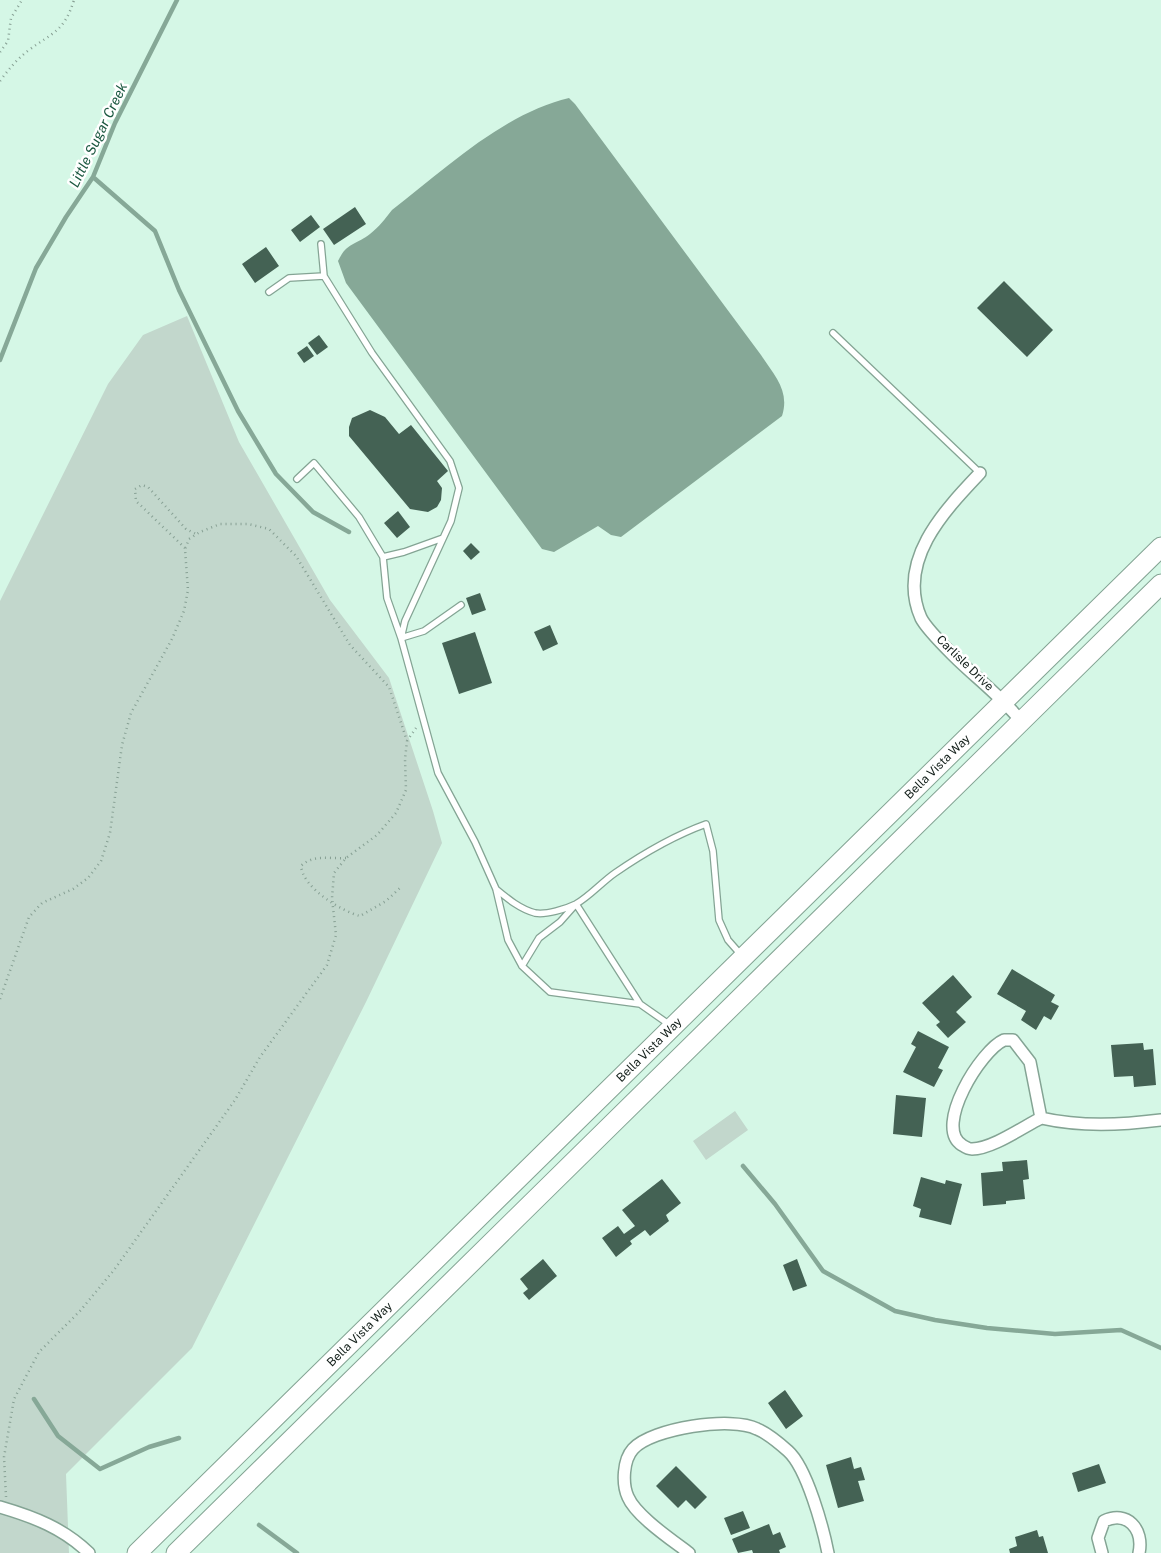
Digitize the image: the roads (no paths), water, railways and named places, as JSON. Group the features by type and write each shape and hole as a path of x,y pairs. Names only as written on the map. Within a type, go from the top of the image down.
{"main road":[{"name":"Bella Vista Way","path":"137,1553 1161,547"},
{"name":"Bella Vista Way","path":"176,1553 1161,584"}],"street":[{"name":"Carlisle Drive","path":"980,473 950,505 930,533 917,562 913,591 922,619 953,655 1005,701 1022,721"},
{"path":"1041,1118 1030,1062 1013,1040 1004,1040 995,1044 973,1072 960,1097 952,1121 952,1132 956,1141 969,1149 981,1148 1041,1118 1061,1123 1089,1124 1129,1124 1161,1120"},
{"path":"689,1553 648,1521 628,1498 624,1479 627,1463 632,1450 643,1442 684,1427 725,1422 756,1428 789,1452 804,1478 822,1524 828,1553"},
{"path":"3,1508 33,1516 55,1527 75,1539 89,1553"},
{"path":"1102,1553 1098,1538 1104,1521 1113,1516 1124,1518 1134,1525 1138,1535 1139,1553"}],"lane":[{"path":"321,244 324,276 372,353 450,461 459,488 451,521 405,621 401,638"},
{"path":"270,292 289,278 324,276"},
{"path":"833,333 980,473"},
{"path":"297,479 314,463 359,517 383,557 387,598 401,638 438,773 475,842 496,889 508,940 522,966 550,992 640,1004"},
{"path":"383,557 404,552 443,538"},
{"path":"401,638 424,631 461,606"},
{"path":"522,966 539,938 560,922 576,904 614,874 646,852 681,833 706,824 712,851 719,920 728,940 744,958"},
{"path":"496,889 514,904 536,913 556,911 576,904"},
{"path":"576,904 640,1004 673,1026"}],"waterway":[{"name":"Little Sugar Creek","path":"0,360 36,268 66,217 93,177 115,123 177,0"},
{"path":"93,177 155,231 179,290 238,411 276,474 313,512 349,532"},
{"path":"743,1166 775,1204 823,1271 895,1311 935,1320 987,1328 1055,1334 1121,1330 1161,1348"},
{"path":"34,1399 58,1436 100,1469 149,1447 179,1438"},
{"path":"259,1525 297,1553"}]}
